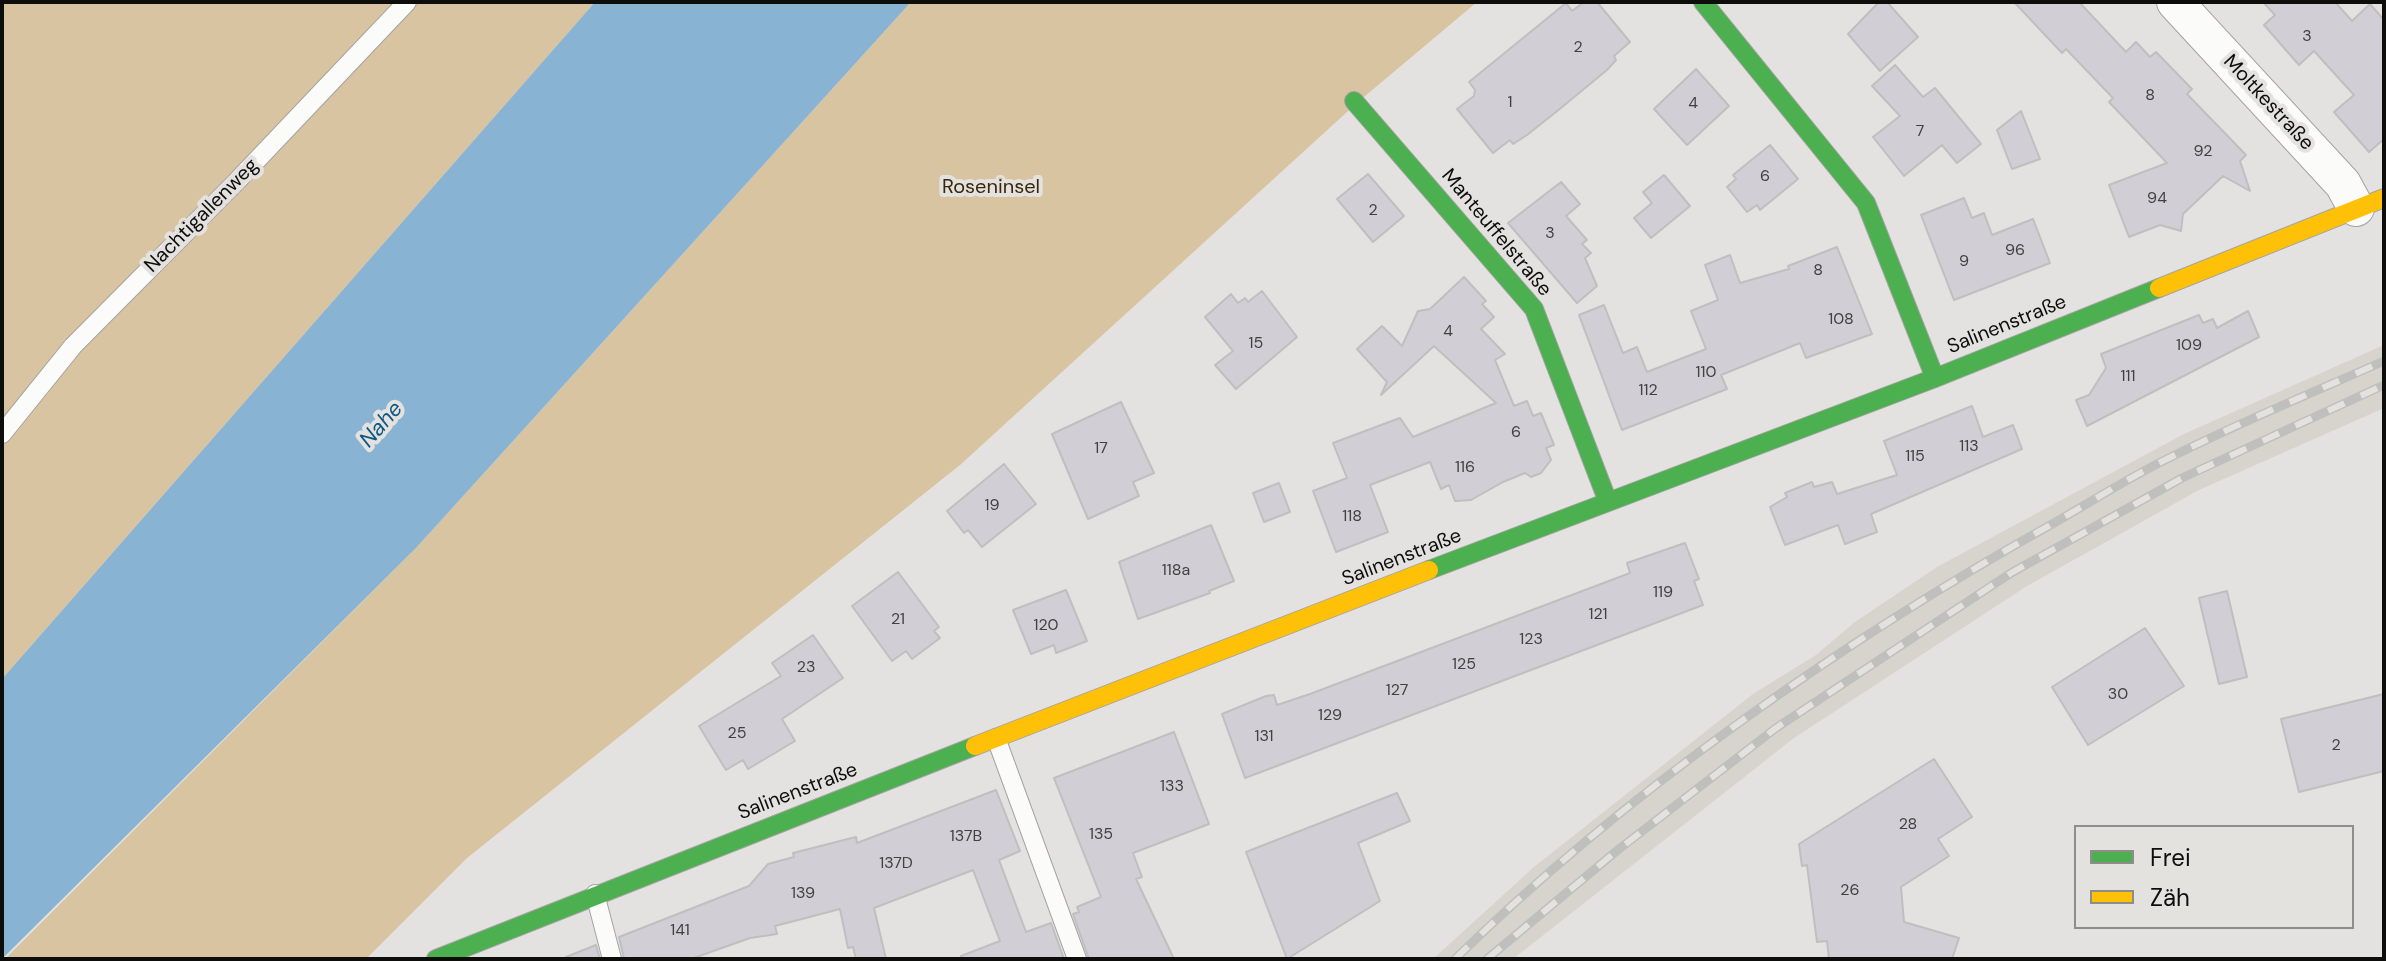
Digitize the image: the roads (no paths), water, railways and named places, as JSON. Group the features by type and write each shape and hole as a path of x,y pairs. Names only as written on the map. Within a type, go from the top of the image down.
{"main road":[{"path":"1703,2 1866,203 1935,378"},
{"name":"Manteuffelstraße","path":"1354,101 1534,309 1608,502"},
{"name":"Salinenstraße","path":"436,959 996,738 1796,428 1935,378 2375,205"}],"street":[{"name":"Moltkestraße","path":"2175,2 2343,184 2375,205"}],"lane":[{"name":"Nachtigallenweg","path":"2,434 73,346 407,2"},
{"path":"996,738 1077,959"},
{"path":"595,894 612,959"}],"water":[{"name":"Nahe","path":"595,2 911,2 416,548 2,959 2,679"}],"railway":[{"path":"1455,959 1592,836 1665,778 1740,722 1896,617 2159,463 2384,361"},
{"path":"1487,959 1619,849 1776,728 2011,573 2182,478 2384,385"}],"park label":[{"name":"Roseninsel","path":"991,188"}]}
